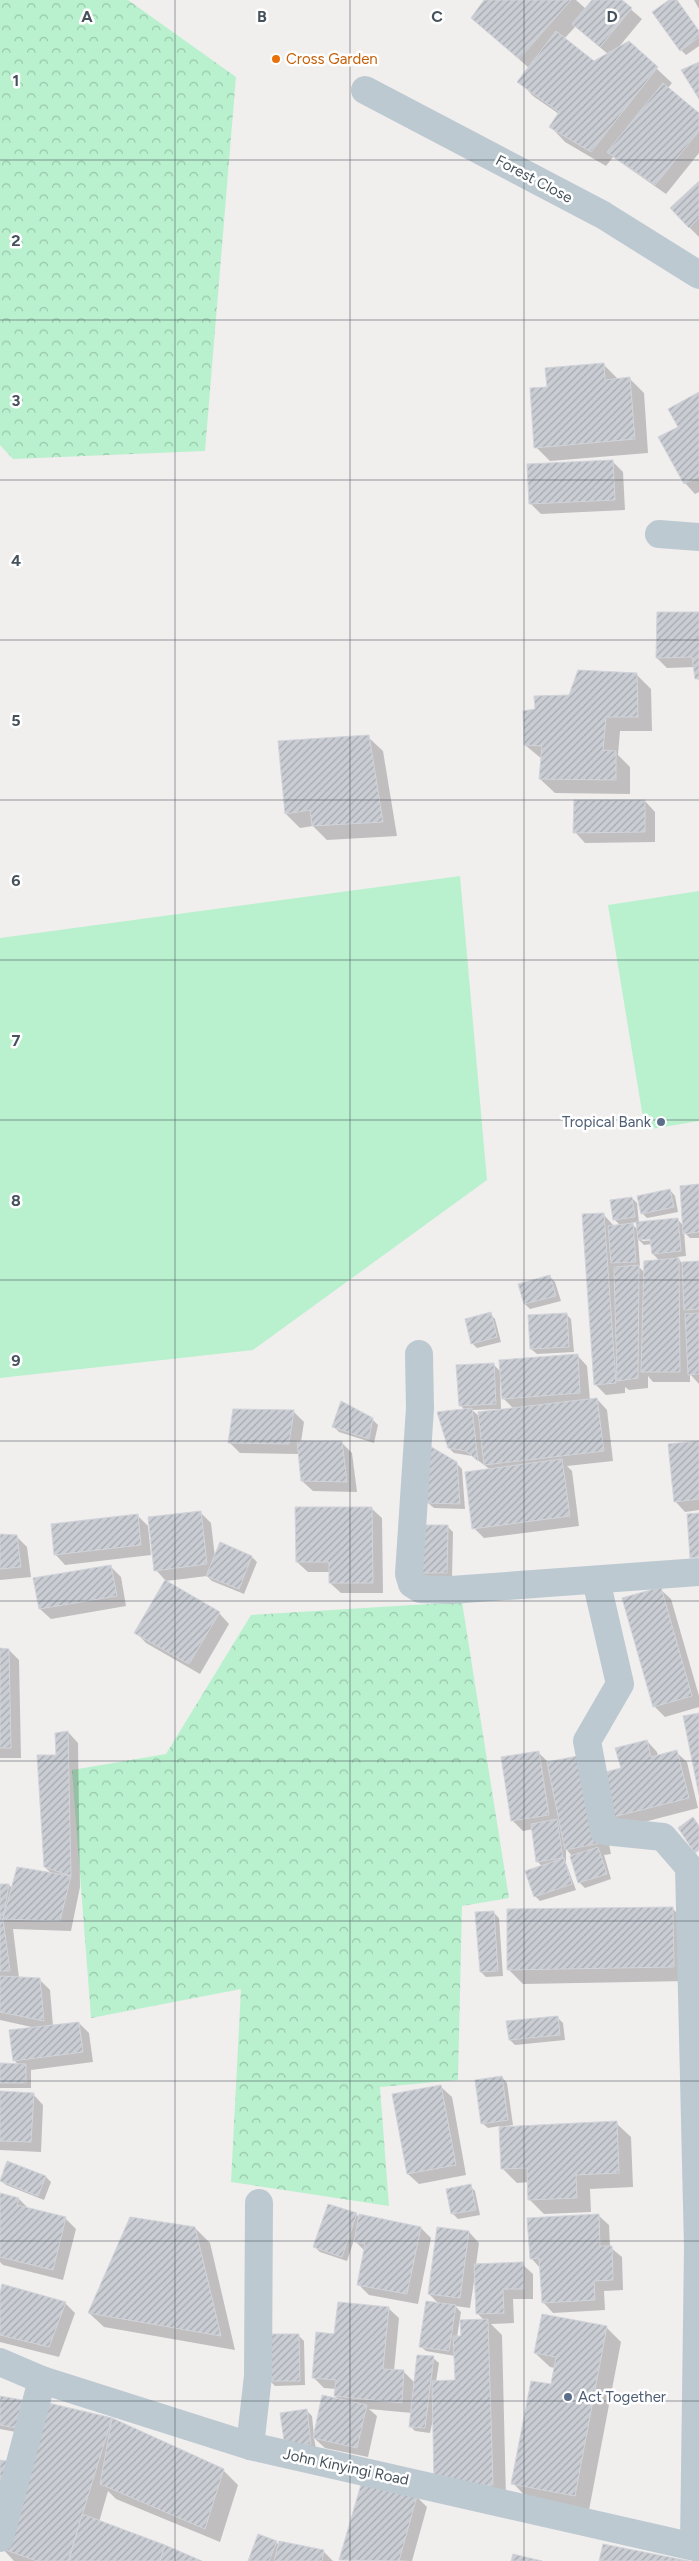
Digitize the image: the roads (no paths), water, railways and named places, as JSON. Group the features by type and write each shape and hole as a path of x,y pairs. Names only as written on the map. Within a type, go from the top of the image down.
{"street":[{"name":"Forest Close","path":"365,90 603,216 699,276"},
{"path":"659,534 699,537"},
{"path":"418,1354 420,1408 409,1574 412,1584 420,1589 451,1590 699,1572"},
{"path":"596,1580 620,1684 587,1741 604,1831 664,1837 688,1867 698,2247 697,2547"},
{"path":"250,2446 258,2376 259,2203"},
{"name":"John Kinyingi Road","path":"0,2362 42,2380 250,2446 697,2547"},
{"path":"0,2538 42,2380"}],"place":[{"name":"Cross Garden","path":"276,59"},
{"name":"Tropical Bank","path":"661,1122"},
{"name":"Act Together","path":"568,2397"}]}
